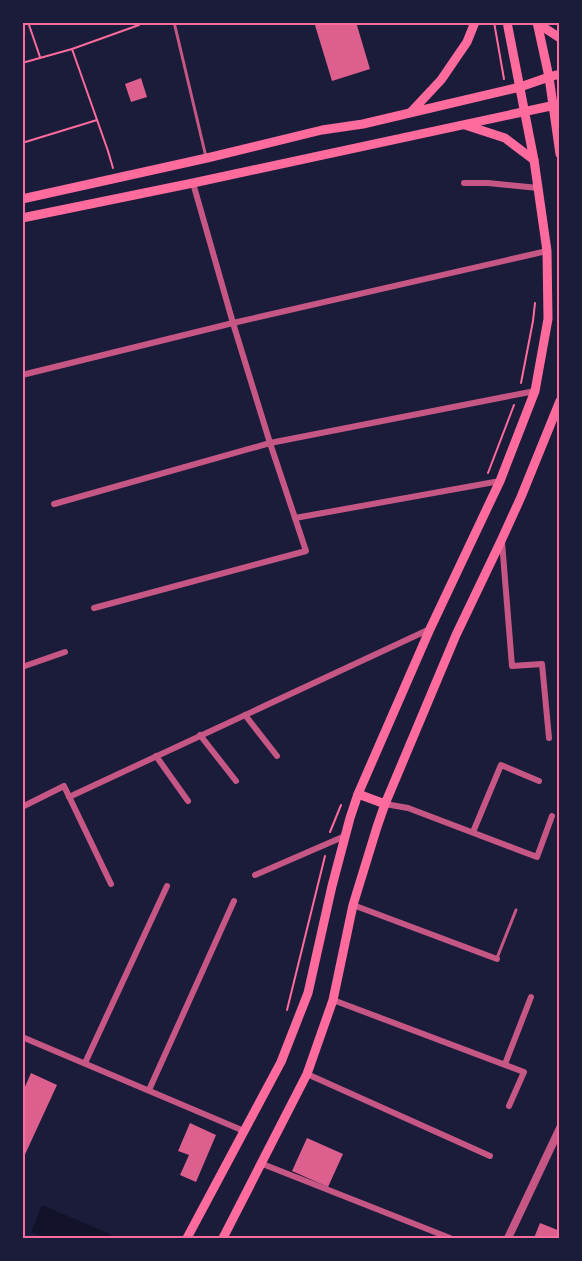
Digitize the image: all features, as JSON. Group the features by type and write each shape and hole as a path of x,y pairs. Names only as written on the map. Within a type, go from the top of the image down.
{"main road":[{"path":"411,112 441,80 466,42 475,22"},
{"path":"187,1239 281,1062 308,993 328,900 358,794 430,628 500,481 535,391 548,314 547,250 534,160 507,22"},
{"path":"537,23 560,38"},
{"path":"537,23 556,104 560,154"},
{"path":"22,199 322,130 363,124 520,87 560,74"},
{"path":"22,218 556,104"},
{"path":"363,124 368,144"},
{"path":"462,124 505,138 534,160"},
{"path":"548,314 560,315"},
{"path":"223,1239 307,1074 333,1000 353,905 385,804 456,635 521,497 560,401"},
{"path":"358,794 385,804"}],"street":[{"path":"94,608 306,551 233,323 193,183"},
{"path":"464,183 538,188"},
{"path":"22,375 547,250"},
{"path":"54,504 270,443 535,391"},
{"path":"296,518 500,481"},
{"path":"501,541 512,666 542,664 549,738"},
{"path":"69,796 430,628"},
{"path":"22,667 65,652"},
{"path":"245,715 277,756"},
{"path":"200,735 236,781"},
{"path":"156,756 188,801"},
{"path":"473,832 501,765 539,781"},
{"path":"22,807 64,786 111,884"},
{"path":"385,804 408,808 537,857 552,816"},
{"path":"255,875 345,836"},
{"path":"85,1063 167,886"},
{"path":"149,1090 234,901"},
{"path":"353,905 496,959"},
{"path":"505,1064 531,997"},
{"path":"333,1000 524,1072 509,1106"},
{"path":"22,1037 244,1131"},
{"path":"307,1074 490,1156"},
{"path":"508,1239 560,1128"},
{"path":"260,1164 450,1239"}],"lane":[{"path":"174,22 207,158"},
{"path":"496,959 516,910"}],"path":[{"path":"28,22 41,57"},
{"path":"22,63 72,49 139,25"},
{"path":"72,49 116,179"},
{"path":"22,143 97,120"}],"shaded area":[{"path":"42,1205 110,1234 108,1238 47,1238 31,1232"}],"building":[{"path":"314,22 356,22 370,69 332,81"},
{"path":"141,78 147,97 131,102 125,84"},
{"path":"31,1073 57,1085 22,1161 22,1089"},
{"path":"190,1123 216,1135 196,1182 180,1175 189,1155 178,1151"},
{"path":"307,1138 343,1154 328,1187 292,1171"},
{"path":"540,1223 560,1231 560,1238 534,1238"}]}
